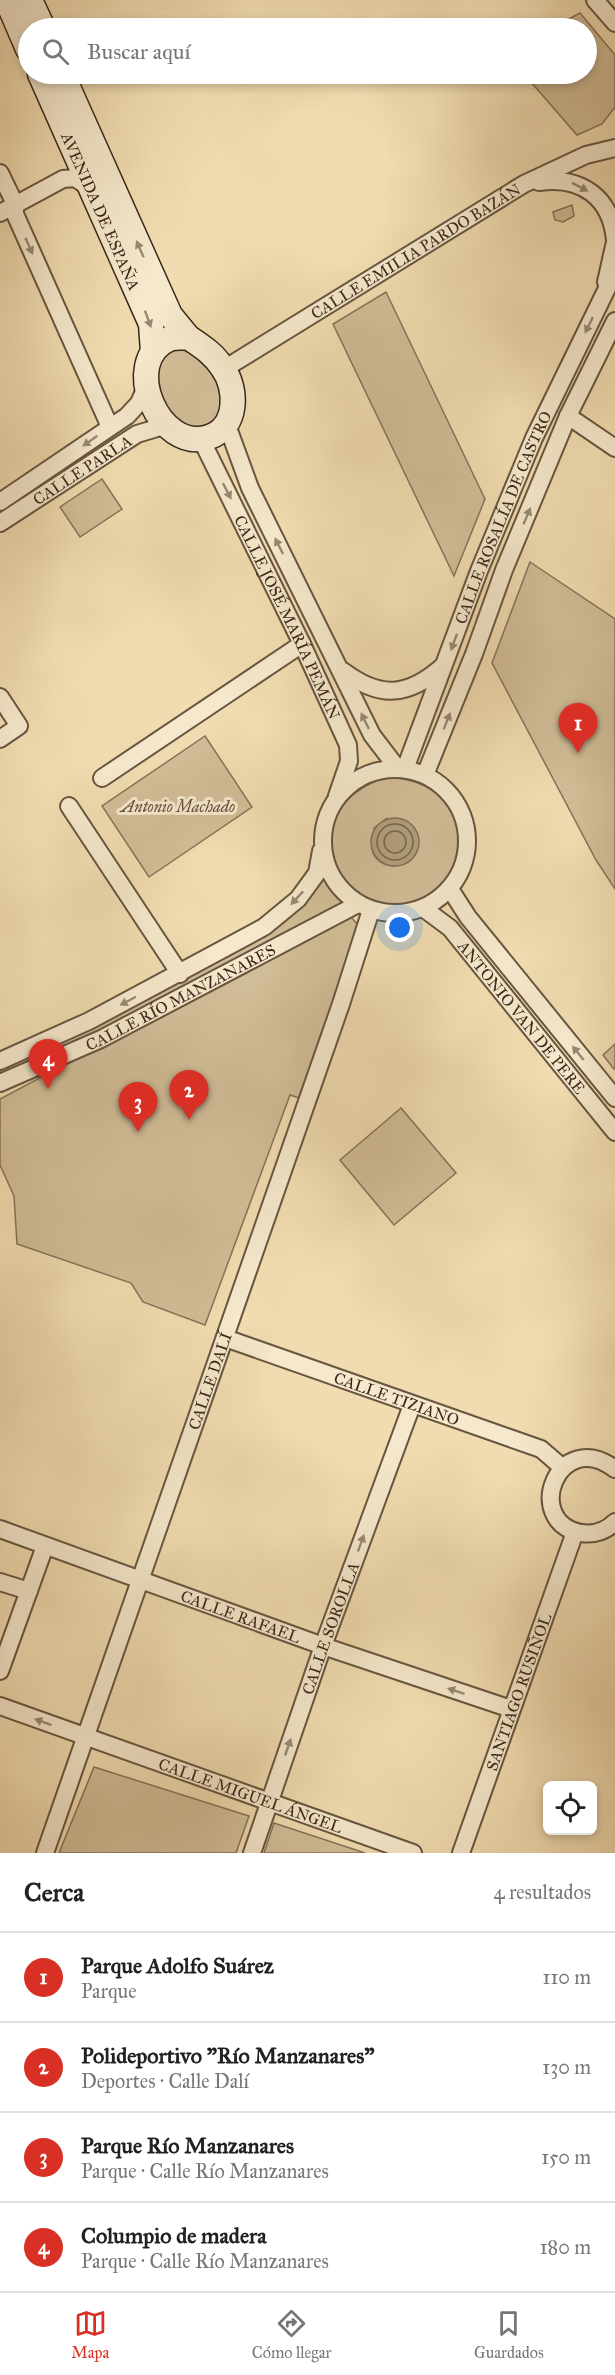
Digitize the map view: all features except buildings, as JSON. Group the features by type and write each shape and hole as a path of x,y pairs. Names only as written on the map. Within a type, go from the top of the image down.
{"street":[{"path":"7,0 18,26"},
{"path":"30,0 38,18"},
{"path":"595,0 615,23"},
{"name":"AVENIDA DE ESPAÑA","path":"44,84 151,324 153,352"},
{"name":"AVENIDA DE ESPAÑA","path":"66,84 170,315 188,337"},
{"path":"586,155 615,136"},
{"name":"CALLE EMILIA PARDO BAZÁN","path":"224,369 524,184 586,155 615,148"},
{"path":"0,173 15,204 15,214 110,427"},
{"path":"0,213 63,179 75,178 90,188"},
{"path":"524,184 558,179 594,195 606,208 614,226 615,241 602,297"},
{"name":"CALLE ROSALÍA DE CASTRO","path":"402,769 446,663 479,571 534,438 615,272"},
{"name":"CALLE ROSALÍA DE CASTRO","path":"425,775 474,654 504,570 568,416 615,321"},
{"path":"188,337 209,351 224,369 232,391 232,410 227,425 212,436 201,439 188,438 166,425 158,415 146,387 147,368 153,352 170,339 188,337"},
{"name":"CALLE PARLA","path":"1,500 110,427 140,403 146,387"},
{"path":"568,416 615,448"},
{"name":"CALLE PARLA","path":"0,523 137,434 166,425"},
{"name":"CALLE JOSÉ MARÍA PEMÁN","path":"227,425 250,488 372,735 402,769"},
{"name":"CALLE JOSÉ MARÍA PEMÁN","path":"201,439 302,644 348,746 349,761 336,799"},
{"path":"102,778 302,644"},
{"path":"339,669 374,689 394,692 413,687 428,679 446,663"},
{"path":"0,697 19,726 0,740"},
{"path":"402,769 425,775 443,787 455,800 466,828 466,857 450,889 423,908 403,914 364,907 343,893 332,879 322,847 324,827 336,799 352,782 368,774 402,769"},
{"path":"69,806 180,974"},
{"name":"CALLE RÍO MANZANARES","path":"0,1061 89,1022 264,927 298,899 317,873 322,847"},
{"name":"ANTONIO VAN DE PERE","path":"450,889 468,917 615,1098"},
{"name":"CALLE RÍO MANZANARES","path":"0,1083 101,1039 274,946 364,907"},
{"name":"CALLE DALÍ","path":"45,1853 341,1004 364,907"},
{"name":"ANTONIO VAN DE PERE","path":"423,908 450,928 615,1132"},
{"name":"CALLE TIZIANO","path":"225,1338 541,1449 563,1468"},
{"name":"CALLE SOROLLA","path":"252,1853 323,1646 412,1405"},
{"path":"614,1527 587,1534 575,1532 556,1517 551,1505 553,1481 563,1468 581,1458 593,1458 606,1462 615,1469"},
{"name":"CALLE RAFAEL","path":"0,1529 323,1646 511,1709"},
{"name":"SANTIAGO RUSIÑOL","path":"461,1853 575,1532"},
{"path":"0,1671 45,1546"},
{"path":"0,1582 29,1591"},
{"name":"CALLE MIGUEL ÁNGEL","path":"0,1706 413,1853"}],"green space":[{"path":"580,13 584,18 571,18"},
{"path":"597,33 615,55 615,107 602,124 577,135 533,84 597,84"},
{"path":"572,205 574,216 563,222 555,220 553,212"},
{"path":"386,292 485,499 454,576 333,324"},
{"path":"180,349 191,353 201,361 210,371 221,394 221,405 217,416 208,424 194,427 182,422 170,412 162,398 158,382 159,367 166,356"},
{"path":"102,479 122,509 80,537 60,507"},
{"path":"530,562 615,619 615,889 596,860 492,663"},
{"name":"Antonio Machado","path":"205,736 252,807 149,877 102,806"},
{"path":"389,777 424,786 447,804 458,827 458,852 449,876 433,895 409,905 380,904 352,891 334,866 330,849 330,833 334,818 343,804 371,783","holes":["387,818 411,860 396,866 380,862 372,850 374,828"]},
{"path":"321,875 346,904 174,997 0,1079 0,1062 192,970"},
{"path":"348,914 361,928 305,1100 290,1095 205,1325 143,1302 131,1283 17,1244 14,1196 0,1165 0,1099"},
{"path":"615,1044 615,1068 614,1069 603,1055"},
{"path":"401,1108 456,1173 394,1225 340,1160"},
{"path":"94,1767 249,1816 236,1853 59,1853"},
{"path":"274,1823 365,1853 264,1853"}],"water":[{"path":"390,818 400,818 415,828 419,842 418,851 409,862 400,866 390,866 375,856 371,847 371,837 381,822"}],"place":[{"name":"Parque Adolfo Suárez","path":"578,753"},
{"name":"Columpio de madera","path":"48,1089"},
{"name":"Polideportivo \"Río Manzanares\"","path":"189,1120"},
{"name":"Parque Río Manzanares","path":"138,1132"}]}
